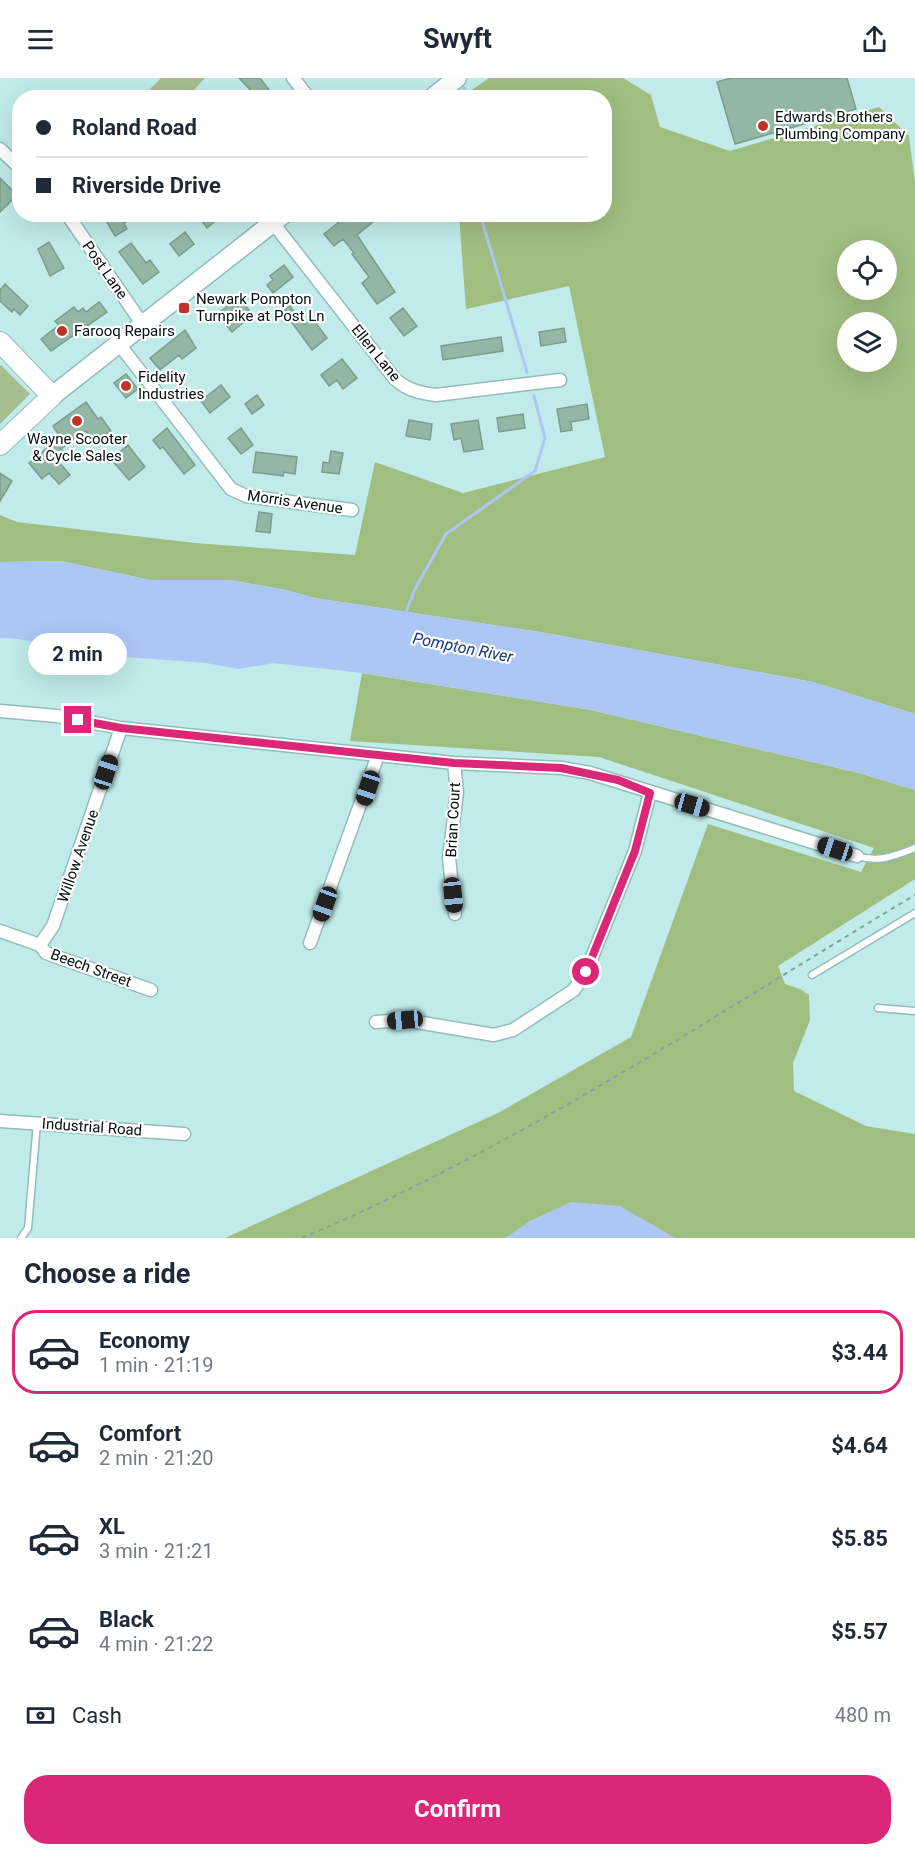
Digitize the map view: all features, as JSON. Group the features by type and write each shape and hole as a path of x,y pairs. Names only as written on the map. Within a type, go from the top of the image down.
{"main road":[{"path":"442,90 457,78"},
{"path":"0,445 52,396 274,222"},
{"path":"0,342 52,396"}],"street":[{"path":"293,78 303,90"},
{"path":"0,149 12,160"},
{"name":"Post Lane","path":"72,222 143,326"},
{"name":"Ellen Lane","path":"280,222 395,379 403,386 424,394 436,395 560,380"},
{"name":"Morris Avenue","path":"119,344 231,489 238,494 352,510"},
{"path":"0,711 57,716 121,728 454,763 581,771 618,780 650,793 857,856"},
{"name":"Willow Avenue","path":"40,945 53,926 121,728"},
{"path":"310,943 378,755"},
{"name":"Brian Court","path":"454,763 457,792 449,858 455,914"},
{"path":"376,1022 405,1020 494,1035 513,1030 574,990 586,972 635,851 650,793"},
{"name":"Beech Street","path":"0,931 40,945 46,953 151,990"},
{"name":"Industrial Road","path":"0,1121 184,1134"}],"lane":[{"path":"857,856 882,860 915,848"},
{"path":"812,975 915,913"},
{"path":"878,1008 915,1011"},
{"path":"21,1238 28,1228 37,1123"}],"path":[{"path":"302,1238 439,1174 591,1090 915,895"}],"green space":[{"path":"161,78 205,78 194,90 149,90"},
{"path":"489,78 623,78 651,95 660,127 730,151 879,107 909,136 915,183 915,714 813,682 540,632 315,598 286,590 230,580 150,580 61,561 0,562 0,515 17,522 195,543 355,555 375,462 463,493 605,457 569,286 466,309 460,222 612,222 612,90 472,90"},
{"path":"0,366 30,394 0,424"},
{"path":"362,673 591,710 859,773 915,790 915,879 778,966 785,984 809,995 810,1020 793,1063 794,1091 866,1126 915,1134 915,1238 225,1238 498,1113 631,1037 708,824 861,872 874,848 599,757 350,741"}],"water":[{"name":"Pompton River","path":"61,561 150,580 230,580 286,590 315,598 540,632 813,682 915,714 915,790 859,773 591,710 362,673 274,663 239,669 206,663 100,655 18,639 0,638 0,562"},
{"path":"571,1202 620,1206 675,1238 505,1238 530,1221"}],"building":[{"path":"239,78 260,78 269,90 250,90"},
{"name":"Edwards Brothers Plumbing Company","path":"731,78 847,78 856,109 735,144 717,82"},
{"path":"0,178 12,190 12,200 0,212"},
{"path":"107,222 126,222 124,223 127,229 115,236"},
{"path":"203,222 214,222 207,228"},
{"path":"339,222 373,222 357,235 395,292 377,304 362,283 369,277 352,254 354,253 343,239 334,246 324,234"},
{"path":"185,232 194,244 179,256 170,244"},
{"path":"49,242 64,268 50,276 38,249"},
{"path":"131,243 146,263 150,260 159,272 143,284 119,252"},
{"path":"284,265 293,277 273,293 267,285 273,280 270,276"},
{"path":"5,284 28,306 20,315 14,309 12,312 0,301 0,290"},
{"path":"239,297 249,310 241,316 245,321 232,332 217,314"},
{"path":"99,302 107,312 51,351 41,339 59,325 55,321 74,307 78,312 83,308 86,312"},
{"path":"290,306 304,325 313,319 327,338 312,350 290,320 287,321 281,313"},
{"path":"403,308 417,326 404,336 390,318"},
{"path":"564,328 566,342 541,346 539,332"},
{"path":"185,330 196,348 182,359 179,355 160,370 150,358"},
{"path":"501,337 503,351 443,360 441,346"},
{"path":"342,359 357,378 343,389 337,380 329,386 321,375"},
{"name":"Fidelity Industries","path":"126,374 138,389 126,398 114,383"},
{"path":"221,385 230,397 210,413 201,401"},
{"path":"257,395 264,405 252,414 245,404"},
{"path":"86,402 98,419 101,417 111,431 95,443 86,431 61,449 66,454 58,461 70,475 59,484 49,473 42,479 29,463 60,437 53,426"},
{"path":"587,404 589,419 571,422 572,430 561,432 557,409"},
{"path":"523,414 525,428 499,432 497,418"},
{"path":"409,420 432,424 430,440 406,436"},
{"path":"478,420 483,449 464,452 461,438 454,440 451,424"},
{"path":"167,428 195,465 184,474 163,447 160,449 153,440"},
{"path":"241,428 253,445 241,454 228,438"},
{"path":"128,445 145,467 129,480 111,459"},
{"path":"331,451 343,453 339,474 322,472 323,462 329,463"},
{"path":"256,452 297,457 295,474 284,472 283,476 253,472"},
{"path":"0,473 12,481 0,501"},
{"path":"259,512 272,514 270,533 256,531"}],"waterway":[{"path":"482,222 527,372"},
{"path":"406,612 415,589 446,534 535,471 545,438 534,396"}],"place":[{"name":"Edwards Brothers Plumbing Company","path":"763,126"},
{"name":"Newark Pompton Turnpike at Post Ln","path":"184,308"},
{"name":"Farooq Repairs","path":"62,331"},
{"name":"Fidelity Industries","path":"126,386"},
{"name":"Wayne Scooter & Cycle Sales","path":"77,421"}],"route":[{"path":"78,720 121,728 454,763 561,768 618,780 650,793 635,851 586,972"}]}
